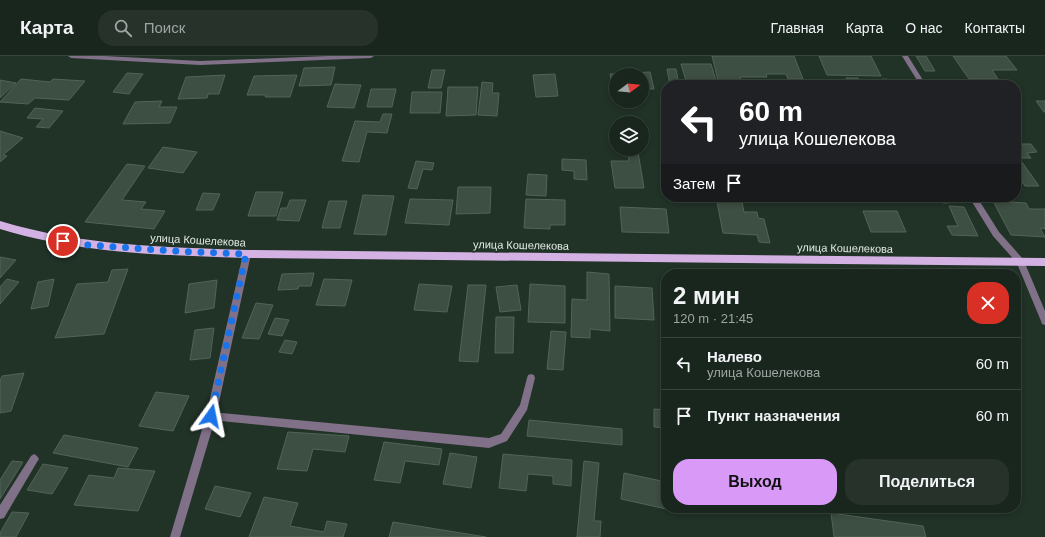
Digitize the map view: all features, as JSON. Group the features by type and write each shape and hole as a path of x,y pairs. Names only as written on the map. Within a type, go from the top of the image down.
{"main road":[{"name":"улица Кошелекова","path":"0,225 75,244 173,251 246,254 1045,262"}],"street":[{"path":"71,56 200,63 371,56"},
{"path":"905,56 920,80"},
{"path":"976,202 996,234 1020,261 1045,321"},
{"path":"175,537 211,416 246,254"},
{"path":"211,416 489,443 504,438 524,407 531,378"},
{"path":"0,514 34,459"}],"building":[{"path":"712,56 794,56 803,79 788,79 786,74 766,74 767,77 740,77 741,80 718,80"},
{"path":"819,56 871,56 881,76 827,75"},
{"path":"916,56 926,56 935,71 925,71"},
{"path":"953,56 1006,56 1017,70 992,70 998,79 969,79"},
{"path":"681,64 711,64 716,80 686,80"},
{"path":"335,67 331,85 299,86 304,68"},
{"path":"667,69 676,69 678,80 669,80"},
{"path":"432,70 445,70 441,88 428,88"},
{"path":"650,72 654,89 649,89"},
{"path":"127,73 143,74 129,94 113,92"},
{"path":"555,74 558,96 536,97 533,75"},
{"path":"225,75 219,94 208,94 207,98 178,99 186,77"},
{"path":"297,75 290,97 247,95 254,76"},
{"path":"846,78 858,78 859,80 847,80"},
{"path":"21,79 50,82 53,79 85,81 69,100 35,98 28,104 0,102"},
{"path":"0,80 16,83 0,98"},
{"path":"482,82 493,83 492,93 499,93 497,116 478,115"},
{"path":"335,84 361,85 354,108 327,107"},
{"path":"448,87 478,87 476,115 446,116"},
{"path":"371,89 396,89 392,107 367,107"},
{"path":"412,92 442,92 440,113 410,113"},
{"path":"162,101 159,107 177,107 170,123 123,124 135,102"},
{"path":"1036,101 1045,101 1045,112 1044,112"},
{"path":"35,108 63,111 49,128 36,127 43,119 27,118"},
{"path":"383,114 392,114 387,133 367,132 359,162 342,161 355,121 380,122"},
{"path":"0,131 23,138 3,155 7,156 0,162"},
{"path":"1021,144 1031,144 1037,152 1027,153 1031,158 1021,158"},
{"path":"163,147 197,152 183,173 148,168"},
{"path":"628,156 639,156 644,188 615,188 611,161 629,161"},
{"path":"562,159 586,160 587,180 574,179 574,171 562,170"},
{"path":"416,161 434,163 432,170 423,169 417,189 408,188"},
{"path":"1021,161 1039,186 1025,186 1021,180"},
{"path":"127,164 145,166 122,200 146,202 141,209 165,211 154,229 85,222"},
{"path":"528,174 547,175 546,196 526,195"},
{"path":"458,187 491,187 490,213 456,214"},
{"path":"256,192 283,192 276,216 248,216"},
{"path":"203,193 220,194 213,210 196,210"},
{"path":"363,195 394,196 386,235 354,234"},
{"path":"410,199 453,200 449,225 405,223"},
{"path":"526,199 565,200 565,225 550,225 550,229 524,228"},
{"path":"290,200 306,200 299,221 277,220 281,208 287,208"},
{"path":"329,201 347,201 340,228 322,228"},
{"path":"717,202 742,202 744,212 757,212 758,218 764,219 770,243 759,242 757,235 723,233"},
{"path":"994,202 1026,203 1029,209 1045,209 1045,229 1040,228 1045,237 1011,235"},
{"path":"949,206 964,207 978,236 952,235 947,226 958,226"},
{"path":"620,207 666,209 669,233 622,232"},
{"path":"863,211 897,211 906,232 871,232"},
{"path":"0,257 16,260 0,278"},
{"path":"128,269 104,334 55,338 77,284 108,282 112,270"},
{"path":"587,272 609,274 610,331 590,329 590,338 571,337 572,299 587,300"},
{"path":"314,273 311,286 299,286 298,289 278,290 282,274"},
{"path":"7,279 19,282 0,304 0,287"},
{"path":"54,279 48,306 31,309 38,282"},
{"path":"324,279 352,280 345,306 316,305"},
{"path":"217,280 214,308 185,313 189,284"},
{"path":"419,284 452,286 447,312 414,310"},
{"path":"530,284 565,286 565,323 528,322"},
{"path":"468,285 486,285 478,362 459,361"},
{"path":"517,285 521,310 500,312 496,287"},
{"path":"615,286 652,288 654,320 615,318"},
{"path":"256,303 273,305 259,339 242,338"},
{"path":"496,317 514,317 513,353 495,353"},
{"path":"275,318 289,320 282,336 268,334"},
{"path":"214,328 210,358 190,360 195,330"},
{"path":"551,331 566,332 563,370 547,369"},
{"path":"285,340 297,342 292,354 279,352"},
{"path":"24,373 11,411 0,413 0,381 2,376"},
{"path":"156,392 189,396 173,431 139,426"},
{"path":"654,409 661,410 661,428 654,427"},
{"path":"529,420 622,429 622,445 527,436"},
{"path":"288,432 349,436 345,452 313,449 307,471 277,469"},
{"path":"64,435 138,448 128,467 53,453"},
{"path":"384,442 442,449 439,465 405,461 400,483 374,480"},
{"path":"450,453 477,457 471,488 443,484"},
{"path":"503,454 572,460 571,486 553,484 553,476 528,474 526,491 499,488"},
{"path":"12,461 23,462 0,499 0,480"},
{"path":"584,461 599,463 594,521 601,521 600,537 577,537"},
{"path":"43,464 68,468 52,494 27,490"},
{"path":"118,468 155,471 138,511 74,505 89,475 114,478"},
{"path":"624,473 661,481 661,508 621,499"},
{"path":"215,486 251,493 240,517 205,509"},
{"path":"264,497 298,503 290,526 324,532 327,521 347,524 343,537 249,537"},
{"path":"12,512 29,513 16,537 0,537 0,533"},
{"path":"831,513 923,526 926,537 834,537"},
{"path":"393,522 486,537 389,537"}],"route":[{"path":"63,241 75,244 173,251 246,254 211,416"}]}
